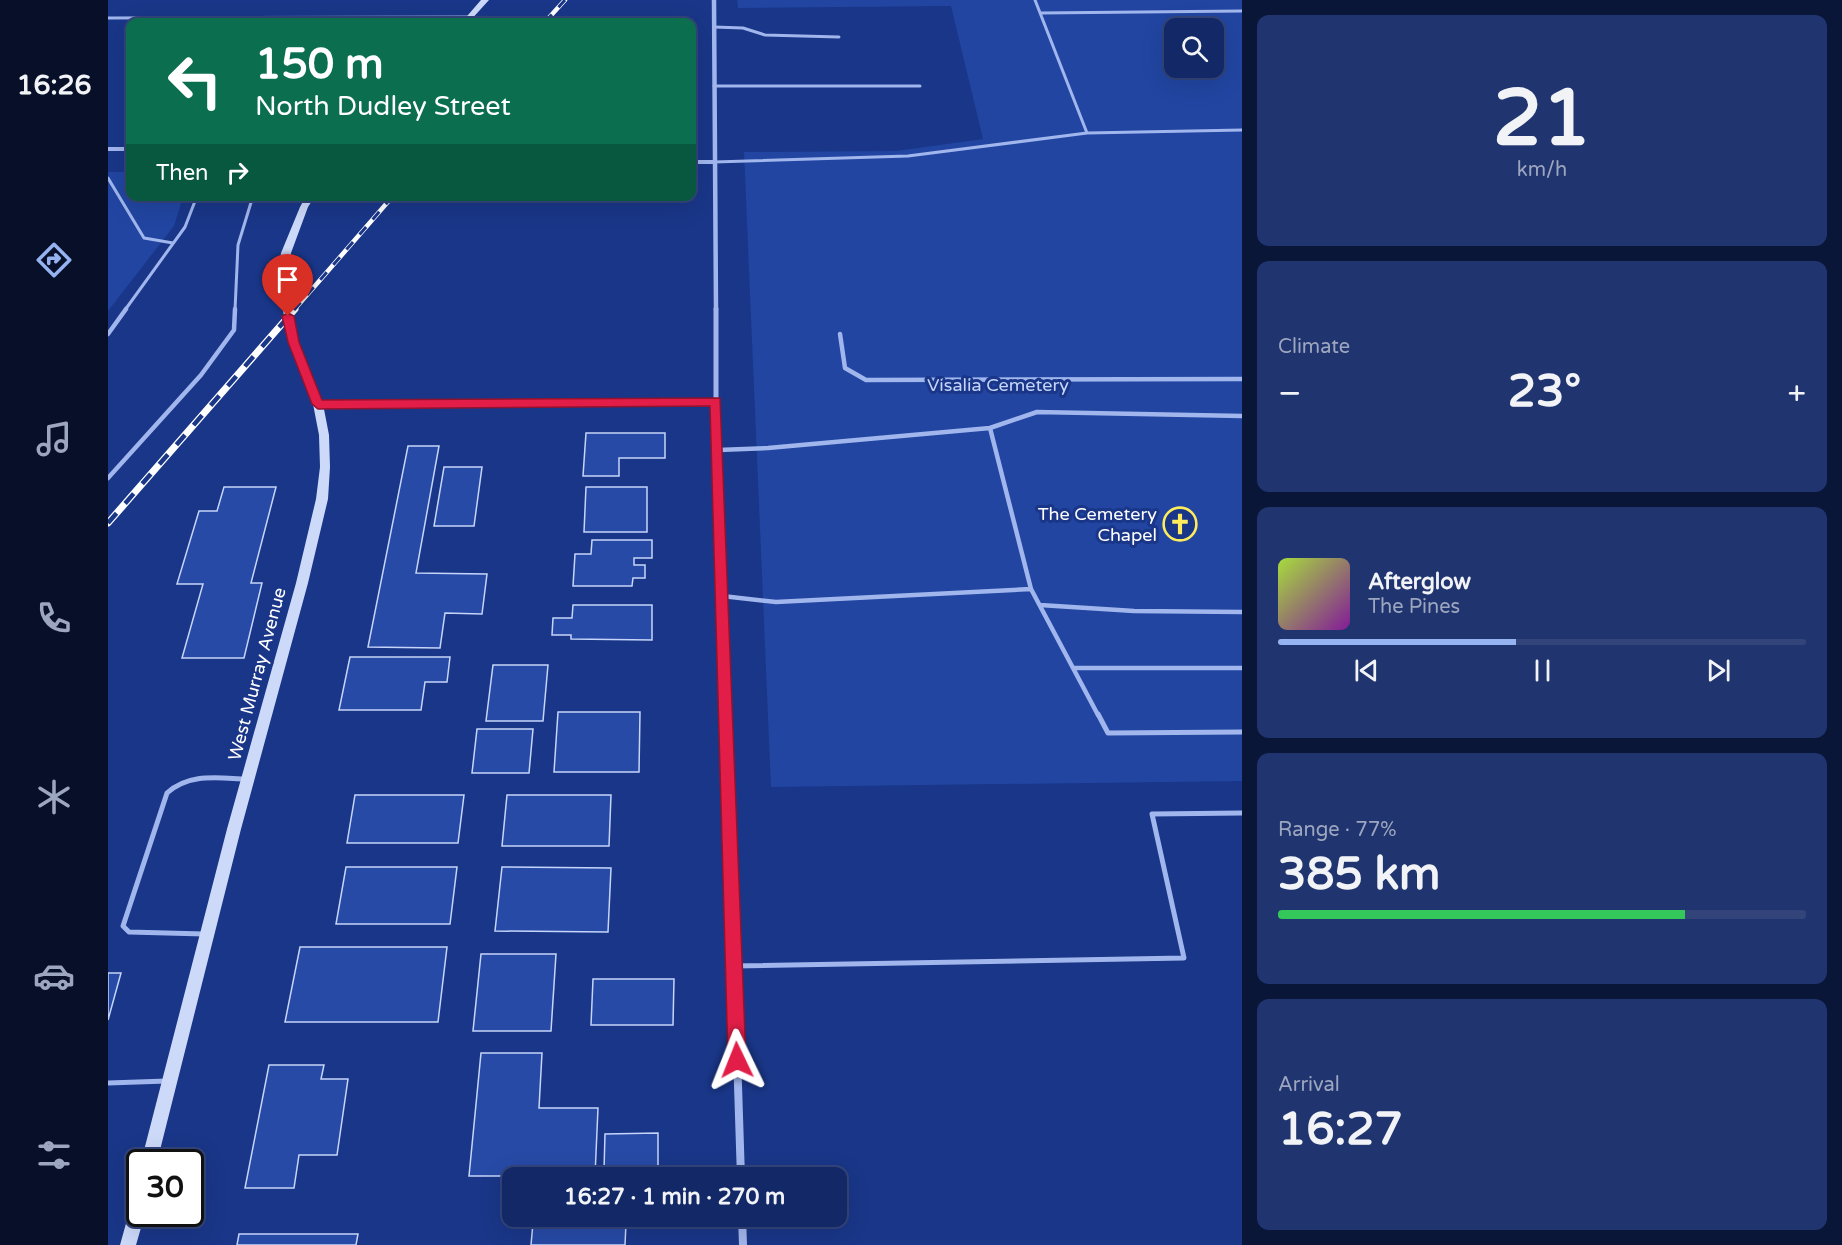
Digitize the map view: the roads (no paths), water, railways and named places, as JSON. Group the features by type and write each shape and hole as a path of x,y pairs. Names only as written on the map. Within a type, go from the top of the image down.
{"main road":[{"path":"469,18 485,0"},
{"name":"West Murray Avenue","path":"153,1149 207,934 302,583 321,499 325,467 324,435 318,404 293,342 283,278 286,253 294,229 308,201"},
{"path":"129,1245 134,1227"}],"street":[{"path":"714,0 716,401 741,1167"},
{"path":"108,149 126,149"},
{"path":"696,162 714,162"},
{"path":"318,404 716,401"},
{"path":"742,1227 743,1245"}],"lane":[{"path":"1035,0 1087,133"},
{"path":"1040,13 1242,11"},
{"path":"108,18 344,18"},
{"path":"714,27 743,28 765,35 839,37"},
{"path":"714,86 920,86"},
{"path":"714,162 908,156 1087,133 1242,130"},
{"path":"108,178 144,238 173,243"},
{"path":"108,334 185,227 195,201"},
{"path":"108,478 201,375 234,330 238,245 251,201"},
{"path":"840,334 845,368 866,380 1242,379"},
{"path":"718,450 768,448 990,428 1037,412 1242,416"},
{"path":"990,428 1031,589 1108,733 1242,732"},
{"path":"722,596 776,602 1031,589"},
{"path":"1040,605 1134,611 1242,612"},
{"path":"1074,668 1242,668"},
{"path":"207,934 143,934 129,932 123,926 167,793 175,784 185,779 248,779"},
{"path":"734,966 1184,958 1152,814 1242,813"},
{"path":"108,1083 170,1081"}],"railway":[{"path":"549,18 565,0"},
{"path":"294,310 389,201"},
{"path":"108,523 295,309"}],"place":[{"name":"The Cemetery Chapel","path":"1180,524"}],"park label":[{"name":"Visalia Cemetery","path":"998,385"}]}
